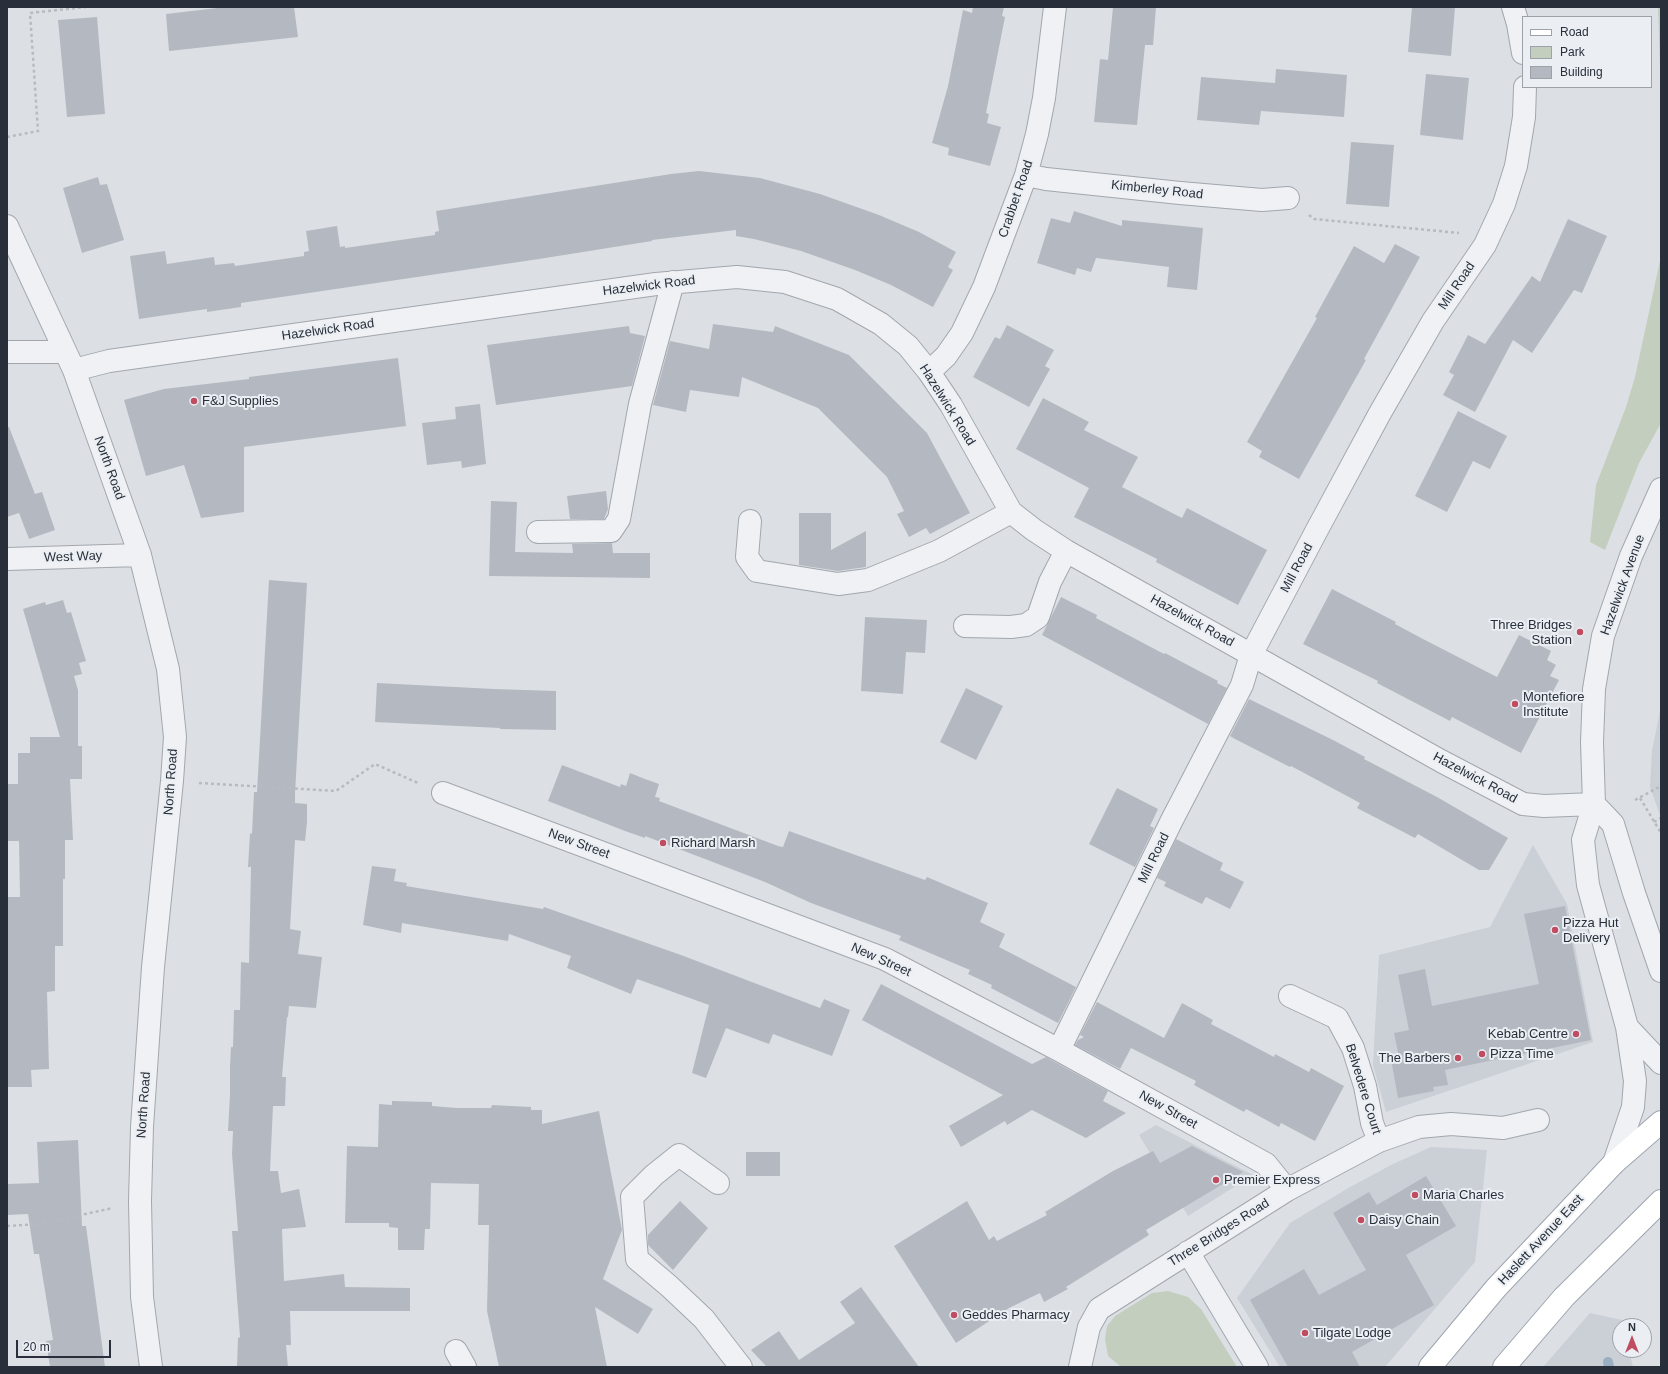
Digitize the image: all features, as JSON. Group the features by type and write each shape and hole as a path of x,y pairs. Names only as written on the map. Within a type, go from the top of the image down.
{"main road":[{"name":"Haslett Avenue East","path":"1430,1367 1496,1288 1614,1163 1661,1122"},
{"path":"1504,1367 1564,1297 1661,1201"}],"street":[{"name":"Crabbet Road","path":"929,372 946,356 962,333 984,287 1026,175 1044,98 1055,7"},
{"path":"1513,7 1522,47"},
{"name":"Mill Road","path":"1059,1050 1172,820 1242,685 1251,655 1380,413 1433,321 1485,245 1504,204 1516,166 1524,117 1525,88"},
{"name":"Kimberley Road","path":"1026,175 1046,179 1180,193 1262,200 1288,198"},
{"name":"North Road","path":"7,226 69,361 140,555 168,670 175,737 153,975 142,1127 140,1201 142,1297 150,1367"},
{"name":"Hazelwick Road","path":"7,352 69,361 109,361 673,282 737,277 785,282 837,299 886,328 908,346 929,372 951,405 1011,512 1034,530 1066,551 1441,761 1524,804 1544,806 1594,804"},
{"path":"538,532 611,531 619,518 640,404 673,282"},
{"name":"Hazelwick Avenue","path":"1614,1163 1633,1107 1635,1081 1627,1027 1588,885 1583,840 1594,804 1592,742 1594,689 1603,636 1631,556 1659,499"},
{"path":"750,521 747,557 757,572 838,584 868,580 939,551 1011,512"},
{"path":"965,626 1011,627 1026,625 1038,617 1050,582 1066,551"},
{"name":"West Way","path":"7,559 140,555"},
{"name":"New Street","path":"442,794 885,959 1059,1050 1266,1164 1287,1190"},
{"path":"1594,804 1613,824 1634,893 1657,950 1661,971"},
{"name":"Belvedere Court","path":"1290,996 1337,1018 1353,1048 1365,1086 1372,1123 1379,1141"},
{"name":"Hazelwick Avenue","path":"1627,1027 1661,1063"},
{"name":"Three Bridges Road","path":"1080,1367 1089,1327 1099,1309 1287,1190 1379,1141 1419,1127 1451,1124 1504,1128 1538,1120"},
{"path":"718,1183 679,1155 654,1175 632,1197 637,1259 669,1286 704,1319 741,1367"},
{"path":"1188,1252 1257,1367"}],"path":[{"path":"7,137 38,131 30,13 86,7"},
{"path":"1288,198 1314,219 1462,233 1485,245"},
{"path":"172,781 336,791 375,764 442,794"},
{"path":"1635,800 1661,786"},
{"path":"1640,798 1661,833"},
{"path":"1654,822 1661,818"},
{"path":"7,1226 39,1224 140,1201"}],"shaded area":[{"path":"1661,706 1661,818 1650,787 1652,751"},
{"path":"1533,845 1567,904 1593,1042 1386,1112 1373,1065 1379,955 1490,927"},
{"path":"1156,1125 1253,1175 1188,1216 1139,1135"},
{"path":"1431,1147 1487,1150 1475,1262 1385,1367 1280,1367 1237,1298 1290,1223 1350,1187 1393,1164"},
{"path":"1590,1313 1613,1318 1612,1358 1631,1358 1633,1367 1543,1367"}],"green space":[{"path":"1658,7 1661,7 1661,83 1660,67"},
{"path":"1661,256 1661,423 1639,463 1605,550 1590,542 1596,485 1626,407 1635,377"},
{"path":"1168,1291 1188,1297 1201,1309 1237,1367 1121,1367 1108,1356 1105,1339 1107,1326 1115,1316 1152,1293"}],"building":[{"path":"226,7 294,7 298,37 169,51 166,14"},
{"path":"973,7 1004,7 1002,16 1005,17 986,113 989,114 987,123 1001,127 990,166 948,155 949,148 932,143 948,86 963,10 972,13"},
{"path":"1113,7 1156,7 1153,45 1145,45 1137,125 1094,122 1100,59 1108,60"},
{"path":"1412,7 1455,7 1451,56 1408,52"},
{"path":"97,17 105,114 67,117 58,20"},
{"path":"1276,69 1347,75 1344,117 1261,111 1259,125 1197,120 1201,77 1275,83"},
{"path":"1426,74 1469,78 1463,140 1420,135"},
{"path":"1351,142 1394,145 1389,207 1346,204"},
{"path":"699,171 760,178 820,194 879,215 919,232 956,252 948,267 953,270 933,307 891,285 855,270 801,251 736,236 736,230 652,240 539,259 241,303 241,307 207,312 207,309 139,319 130,256 165,251 167,264 214,257 215,265 234,263 235,266 304,256 304,252 309,251 306,231 337,226 340,247 345,246 345,248 435,235 435,232 439,231 436,211 671,174"},
{"path":"98,177 100,185 107,184 124,240 82,253 63,188"},
{"path":"1074,211 1122,226 1122,220 1203,228 1197,290 1167,287 1169,267 1096,258 1091,272 1077,268 1075,275 1037,263 1051,218 1070,223"},
{"path":"1568,219 1607,236 1582,293 1574,290 1532,353 1513,340 1475,412 1443,395 1454,375 1449,372 1468,335 1485,344 1532,276 1540,282"},
{"path":"1395,244 1420,257 1364,359 1366,360 1299,479 1259,457 1262,451 1247,442 1317,318 1315,317 1354,246 1384,263"},
{"path":"713,324 773,332 775,326 849,355 927,433 970,513 930,534 926,528 909,537 897,514 904,511 887,477 818,408 742,377 739,397 690,390 686,412 653,405 670,341 709,349"},
{"path":"1007,325 1054,350 1045,366 1050,369 1029,407 973,377 995,337 1000,339"},
{"path":"629,326 630,333 645,336 632,386 496,405 487,345"},
{"path":"398,358 406,426 244,447 244,512 201,518 184,465 146,476 124,400 164,389 249,379 249,377"},
{"path":"1043,398 1089,422 1084,430 1138,457 1122,487 1182,518 1187,508 1267,550 1238,605 1156,562 1157,559 1074,517 1089,488 1016,449"},
{"path":"480,404 486,464 462,468 461,461 427,465 422,423 456,419 455,407"},
{"path":"1458,411 1507,436 1490,469 1473,461 1447,512 1415,496"},
{"path":"7,427 9,427 35,494 42,492 55,530 29,539 19,513 7,517"},
{"path":"606,491 608,509 604,519 570,519 567,496"},
{"path":"491,501 517,502 515,552 573,553 572,544 612,543 613,553 650,553 650,578 489,576"},
{"path":"799,513 831,513 831,550 866,531 866,567 838,571 799,565"},
{"path":"269,580 307,583 295,803 307,804 307,822 305,841 295,840 290,929 301,931 298,954 322,957 316,1008 289,1006 282,1077 286,1077 285,1106 273,1106 270,1171 278,1171 281,1193 299,1189 306,1227 282,1229 284,1281 344,1274 345,1287 410,1288 410,1311 290,1311 291,1345 286,1345 288,1367 237,1367 238,1338 240,1337 232,1231 238,1231 232,1154 233,1131 228,1131 230,1066 231,1047 233,1047 234,1010 240,1010 241,962 249,963 251,867 248,867 250,833 252,834 254,792 257,792"},
{"path":"1332,589 1396,622 1395,624 1423,639 1497,677 1519,635 1551,651 1547,660 1556,665 1550,676 1559,680 1521,753 1452,717 1450,721 1377,683 1378,681 1303,644"},
{"path":"1061,597 1097,615 1096,618 1218,681 1217,683 1227,688 1208,724 1042,635"},
{"path":"63,600 67,613 71,612 86,661 79,663 82,674 74,676 78,690 78,746 82,746 82,779 70,779 73,840 65,840 65,879 63,879 63,946 55,946 55,991 47,992 49,1069 31,1070 32,1087 7,1087 7,897 20,897 19,841 7,841 7,784 18,784 18,753 30,753 30,737 60,737 23,609 45,602 46,605"},
{"path":"865,617 927,620 925,653 906,652 903,694 861,691"},
{"path":"377,683 556,691 556,730 500,729 375,722"},
{"path":"966,688 1003,706 976,760 940,742"},
{"path":"1249,699 1365,757 1364,759 1437,797 1508,838 1489,870 1479,870 1418,834 1415,838 1357,808 1360,803 1291,766 1290,767 1230,736"},
{"path":"562,765 620,787 621,784 626,786 630,773 659,784 655,797 660,798 659,801 778,846 783,847 789,831 925,880 927,877 988,903 980,922 1005,934 999,947 1076,987 1058,1023 991,988 992,985 968,974 970,970 899,940 901,936 811,903 765,882 645,836 645,838 625,831 548,801"},
{"path":"1117,788 1158,809 1150,826 1154,828 1135,867 1089,844"},
{"path":"1176,839 1223,863 1220,870 1244,882 1230,909 1206,897 1202,904 1164,886 1166,882 1157,878"},
{"path":"372,866 396,869 394,881 407,883 406,886 543,909 544,907 681,955 820,1008 824,999 850,1010 832,1056 773,1034 769,1044 726,1028 706,1078 692,1073 709,1005 637,979 631,994 567,968 571,956 509,934 508,941 402,923 401,933 363,925"},
{"path":"1565,906 1591,1040 1445,1070 1448,1085 1433,1087 1434,1091 1398,1098 1391,1059 1399,1057 1394,1033 1409,1030 1398,975 1425,969 1432,1006 1539,984 1524,914"},
{"path":"881,984 1032,1064 1046,1057 1108,1091 1103,1101 1126,1113 1086,1138 1032,1110 1007,1125 1005,1121 961,1147 949,1126 1003,1095 862,1020"},
{"path":"1097,1002 1164,1038 1182,1003 1213,1020 1211,1024 1274,1057 1275,1054 1309,1072 1311,1068 1344,1086 1315,1141 1281,1123 1279,1127 1246,1109 1244,1112 1194,1085 1196,1081 1131,1048 1120,1069 1075,1045 1078,1040 1084,1037 1080,1035"},
{"path":"392,1101 432,1102 432,1106 457,1108 491,1108 492,1105 531,1107 531,1110 542,1110 542,1124 599,1111 622,1230 603,1279 653,1309 638,1334 595,1307 607,1367 499,1367 487,1311 489,1225 478,1225 479,1184 431,1183 430,1229 425,1229 424,1250 398,1250 398,1228 389,1227 389,1223 345,1223 347,1146 378,1147 379,1104 392,1105"},
{"path":"78,1140 82,1226 86,1226 105,1367 50,1367 46,1341 53,1340 39,1254 34,1254 28,1214 7,1215 7,1184 39,1183 37,1142"},
{"path":"1192,1146 1243,1172 1146,1230 1149,1235 1066,1287 1068,1289 1044,1302 1040,1293 1009,1308 956,1343 894,1246 967,1201 989,1240 994,1236 997,1241 1047,1215 1045,1212 1113,1171 1153,1151 1160,1163"},
{"path":"746,1152 780,1152 780,1176 746,1176"},
{"path":"1426,1176 1456,1226 1406,1255 1434,1305 1352,1352 1360,1367 1288,1367 1250,1300 1304,1269 1319,1295 1366,1270 1333,1213 1369,1192 1377,1205"},
{"path":"680,1201 708,1228 673,1270 648,1245 648,1235"},
{"path":"861,1287 919,1367 767,1367 751,1350 779,1331 799,1360 855,1323 840,1302"}],"waterway":[{"path":"1608,1362 1609,1367"}],"place":[{"name":"F&J Supplies","path":"194,401"},
{"name":"Three Bridges Station","path":"1580,632"},
{"name":"Montefiore Institute","path":"1515,704"},
{"name":"Richard Marsh","path":"663,843"},
{"name":"Pizza Hut Delivery","path":"1555,930"},
{"name":"Kebab Centre","path":"1576,1034"},
{"name":"Pizza Time","path":"1482,1054"},
{"name":"The Barbers","path":"1458,1058"},
{"name":"Premier Express","path":"1216,1180"},
{"name":"Maria Charles","path":"1415,1195"},
{"name":"Daisy Chain","path":"1361,1220"},
{"name":"Geddes Pharmacy","path":"954,1315"},
{"name":"Tilgate Lodge","path":"1305,1333"}]}
